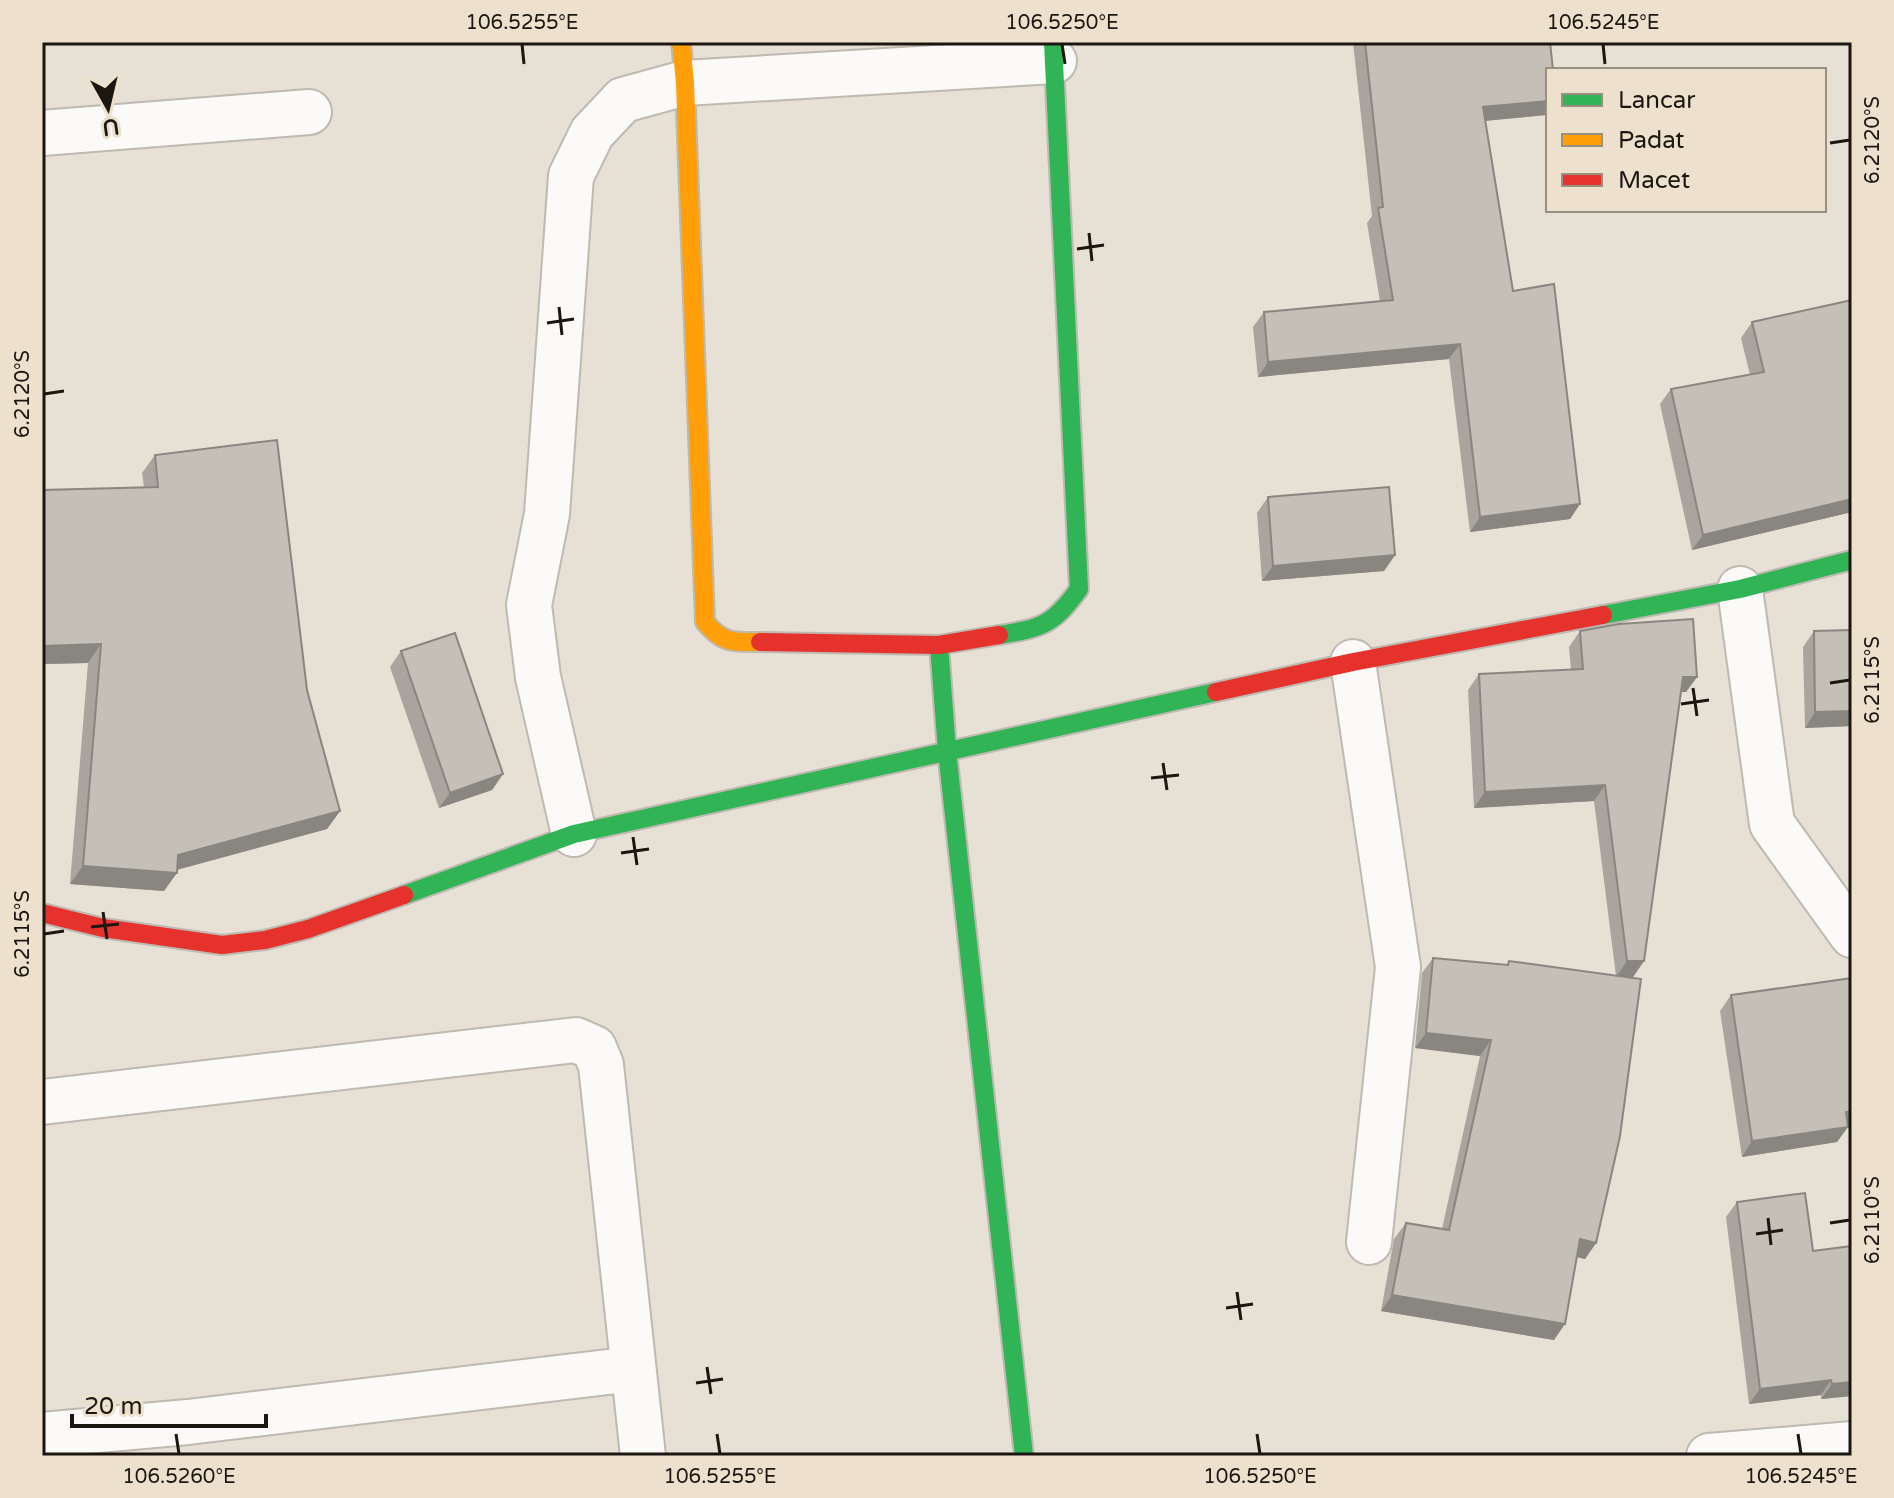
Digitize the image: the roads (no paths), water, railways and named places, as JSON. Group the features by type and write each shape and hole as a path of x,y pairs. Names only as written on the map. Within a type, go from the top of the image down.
{"street":[{"path":"574,834 538,677 529,605 547,514 571,176 592,133 623,100 683,63 1053,51 1079,589 1064,610 1037,629 939,645 730,642 716,636 705,622 683,63"},
{"path":"42,133 309,112"},
{"path":"42,913 103,928 222,945 265,940 308,929 574,834 1353,662 1740,589 1852,560"},
{"path":"1740,589 1772,824 1852,935"},
{"path":"939,645 947,751 1024,1456"},
{"path":"1353,662 1398,967 1369,1242"},
{"path":"42,1102 576,1040 594,1048 601,1065 643,1456"},
{"path":"42,1435 188,1422 633,1369"},
{"path":"1709,1456 1852,1444"}]}
